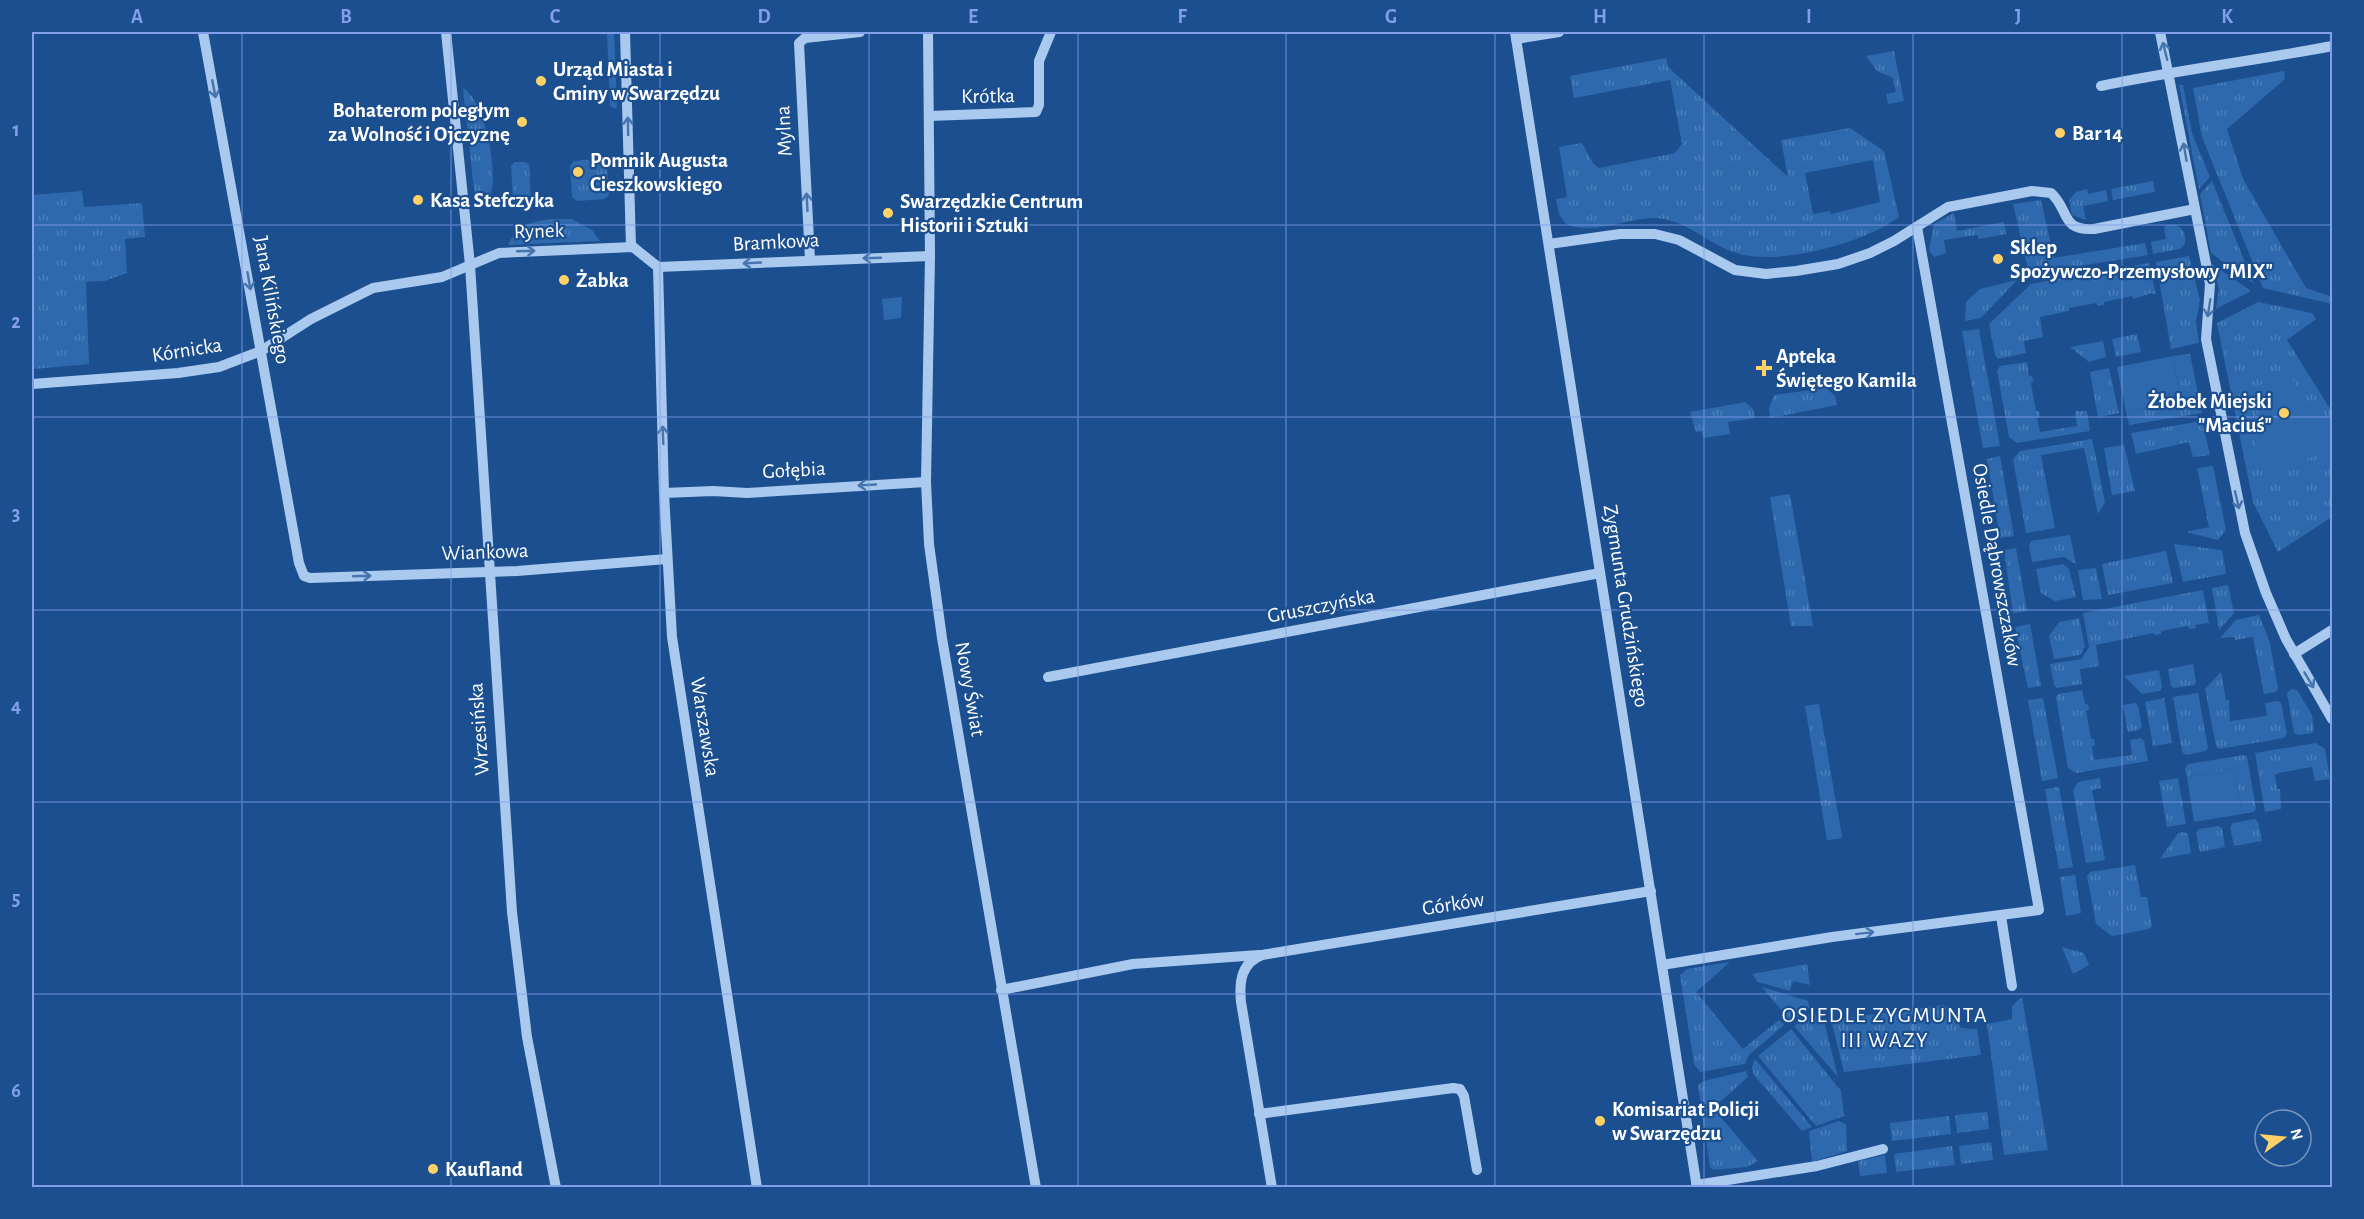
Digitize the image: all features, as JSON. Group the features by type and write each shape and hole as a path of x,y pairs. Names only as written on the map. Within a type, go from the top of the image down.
{"street":[{"name":"Jana Kilińskiego","path":"203,32 299,563 304,576"},
{"path":"446,32 470,265"},
{"path":"625,32 631,247 639,250 658,267"},
{"path":"840,33 860,32"},
{"name":"Nowy Świat","path":"928,32 930,256 926,482 929,544 1001,990 1036,1188"},
{"name":"Krótka","path":"929,116 1036,112 1039,105 1039,61 1051,32"},
{"path":"1516,35 1559,32"},
{"path":"2160,32 2170,71 2211,287 2206,339 2236,494 2258,570 2294,654 2332,719"},
{"name":"Mylna","path":"810,260 799,43 805,38 840,33"},
{"name":"Zygmunta Grudzińskiego","path":"1516,35 1697,1186"},
{"path":"2101,86 2170,71 2221,66 2332,46"},
{"path":"1549,244 1620,234 1655,234 1679,240 1735,270 1766,274 1818,268 1845,262 1882,248 1948,207 2038,190 2054,196 2069,223 2081,229 2094,229 2195,209"},
{"name":"Osiedle Dąbrowszczaków","path":"1917,227 2039,910 2006,915"},
{"name":"Rynek","path":"470,265 502,252 631,247"},
{"name":"Bramkowa","path":"658,267 930,256"},
{"name":"Kórnicka","path":"32,384 199,371 229,364 261,351 284,334 365,290 442,276 470,265"},
{"name":"Wrzesińska","path":"470,265 507,848 517,966 535,1085 556,1188"},
{"name":"Warszawska","path":"658,267 667,559 679,682 757,1188"},
{"name":"Gołębia","path":"664,493 712,491 747,493 926,482"},
{"name":"Wiankowa","path":"304,576 310,578 489,572 667,559"},
{"name":"Gruszczyńska","path":"1048,677 1600,573"},
{"path":"2294,654 2332,630"},
{"name":"Górków","path":"1001,990 1133,964 1262,955 1651,891"},
{"path":"1662,965 1808,941 2006,915 2012,986"},
{"path":"1262,955 1245,967 1240,993 1272,1188"},
{"path":"1259,1114 1453,1088 1460,1089 1464,1096 1477,1170"},
{"path":"1697,1186 1823,1165 1883,1149"}],"green space":[{"path":"607,32 614,32 617,106 615,109 610,106"},
{"path":"1894,51 1904,101 1888,104 1886,94 1896,92 1893,78 1877,71 1866,56"},
{"path":"1666,58 1668,67 1788,177 1781,140 1850,128 1884,151 1899,217 1884,227 1842,244 1795,255 1771,257 1733,252 1676,222 1665,219 1644,219 1596,228 1574,227 1565,223 1559,214 1556,199 1567,197 1559,147 1582,143 1593,163 1599,168 1675,153 1682,144 1670,80 1574,98 1570,76","holes":["1873,160 1880,202 1831,214 1830,211 1813,214 1805,173"]},
{"path":"2284,71 2285,79 2227,129 2243,179 2306,288 2332,297 2332,304 2263,288 2202,137 2193,88"},
{"path":"2179,85 2183,85 2192,133 2210,177 2199,189"},
{"path":"463,88 471,95 484,122 493,172 490,197 476,209"},
{"path":"597,159 607,166 609,195 605,199 577,201 572,197 570,166 574,161"},
{"path":"514,162 526,162 529,165 531,198 528,201 516,202 513,198 511,166"},
{"path":"2153,181 2155,192 2113,200 2111,189"},
{"path":"2212,181 2254,284 2211,253 2200,194"},
{"path":"2087,189 2088,194 2106,190 2108,201 2083,206 2086,220 2072,215 2069,200 2076,192"},
{"path":"82,191 84,207 142,203 145,237 125,239 127,273 105,281 86,282 89,364 34,369 32,195"},
{"path":"2041,200 2054,258 2145,243 2148,255 2029,274 2013,204"},
{"path":"1954,213 1957,231 2004,222 2006,234 1979,239 1977,235 1944,240 1946,253 1934,257 1929,250 1934,224"},
{"path":"572,219 592,230 600,241 508,245 513,236 527,225 544,220"},
{"path":"2176,225 2182,229 2185,244 2180,249 2153,254 2151,242 2166,239 2164,227"},
{"path":"2189,256 2200,300 2196,322 2199,343 2171,349 2156,262"},
{"path":"2149,263 2156,295 2152,293 2133,299 2132,296 2104,302 2104,305 2097,306 2097,303 2069,308 2069,311 2040,317 2043,337 2024,341 2026,353 1998,359 1995,355 1989,324 2031,284"},
{"path":"2212,264 2251,291 2216,309 2219,289"},
{"path":"2017,280 1981,318 1965,321 1966,302 1980,289"},
{"path":"902,297 901,318 884,320 882,299"},
{"name":"Żłobek Miejski \"Maciuś\"","path":"2258,302 2312,313 2316,319 2287,340 2332,412 2332,517 2278,552 2253,502 2217,323"},
{"path":"1979,329 2000,446 1983,448 1962,331"},
{"path":"2137,334 2141,352 2116,357 2112,339"},
{"path":"2103,341 2106,357 2089,362 2070,347"},
{"path":"2190,354 2202,413 2129,425 2126,412 2181,402 2173,356"},
{"path":"2173,356 2181,402 2126,412 2117,367"},
{"path":"2027,362 2029,376 2032,376 2036,411 2039,411 2040,417 2037,418 2040,432 2077,426 2075,411 2087,411 2090,431 2017,443 2009,437 1997,371 2000,366"},
{"path":"2109,368 2119,413 2098,417 2090,372"},
{"path":"2288,372 2332,444 2332,450 2305,460 2257,461 2252,425 2273,383"},
{"path":"1826,388 1835,396 1837,405 1770,418 1769,408 1774,395"},
{"path":"1745,402 1753,409 1755,418 1728,422 1730,434 1704,438 1701,431 1696,432 1690,412"},
{"path":"2202,421 2210,455 2193,457 2189,442 2136,454 2131,433"},
{"path":"2092,439 2105,502 2098,514 2084,448 2041,455 2055,528 2026,533 2013,459 2020,451"},
{"path":"2124,445 2135,491 2112,495 2104,448"},
{"path":"2000,456 2014,536 2000,538 1987,459"},
{"path":"2213,466 2226,530 2218,540 2186,532 2209,527 2197,468"},
{"path":"1790,494 1813,626 1791,626 1770,497"},
{"path":"2070,535 2076,564 2064,557 2032,562 2029,546 2031,541"},
{"path":"2174,544 2222,550 2226,574 2183,582"},
{"path":"2016,548 2027,611 2013,613 2004,550"},
{"path":"2166,551 2173,583 2108,595 2102,564"},
{"path":"2063,564 2069,569 2076,597 2055,601 2041,593 2036,569"},
{"path":"2096,568 2102,599 2083,600 2078,570"},
{"path":"2228,585 2234,613 2219,630 2212,588"},
{"path":"2203,590 2209,623 2195,625 2196,628 2189,629 2188,626 2161,631 2161,634 2154,635 2153,633 2096,645 2099,666 2080,669 2082,684 2057,688 2054,685 2050,664 2081,659 2089,647 2083,613"},
{"path":"2259,615 2270,643 2278,688 2276,692 2264,694 2253,637 2235,640 2235,637 2220,638 2236,620"},
{"path":"2079,618 2085,647 2080,655 2054,659 2049,636 2059,622"},
{"path":"2030,624 2041,686 2028,688 2015,627"},
{"path":"2193,664 2196,682 2194,685 2174,688 2171,686 2168,669"},
{"path":"2159,670 2162,687 2160,691 2142,694 2124,676"},
{"path":"2221,672 2226,700 2229,700 2230,721 2267,716 2265,703 2278,701 2281,703 2287,734 2284,738 2219,749 2216,746 2205,689"},
{"path":"2291,689 2297,690 2312,715 2314,730 2312,733 2298,735 2294,733 2287,693"},
{"path":"2082,690 2085,704 2088,704 2089,710 2086,711 2091,739 2094,739 2095,745 2092,746 2094,760 2132,755 2130,740 2141,738 2144,741 2148,761 2076,773 2068,768 2056,697 2058,694"},
{"path":"2198,693 2208,748 2205,751 2186,755 2182,752 2173,697"},
{"path":"2043,698 2058,778 2042,781 2028,700"},
{"path":"2164,698 2172,743 2153,746 2145,702"},
{"path":"2135,703 2138,706 2142,726 2139,730 2128,732 2123,705"},
{"path":"1819,704 1842,838 1827,840 1805,706"},
{"path":"2316,743 2325,749 2330,779 2315,781 2312,767 2278,773 2275,775 2277,789 2280,789 2281,809 2265,812 2255,753"},
{"path":"2244,755 2247,757 2256,809 2254,812 2242,814 2234,769 2187,777 2185,768 2188,764"},
{"path":"2234,769 2242,814 2194,822 2187,777"},
{"path":"2100,778 2101,788 2092,790 2105,860 2086,863 2073,790 2078,782"},
{"path":"2178,778 2186,824 2167,827 2159,781"},
{"path":"2059,787 2073,867 2059,869 2045,789"},
{"path":"1838,812 1842,838 1827,840 1823,814"},
{"path":"2255,819 2258,822 2262,841 2234,846 2230,827 2233,823"},
{"path":"2218,826 2222,828 2225,847 2200,852 2196,833 2199,829"},
{"path":"2178,833 2188,834 2191,853 2160,859"},
{"path":"2135,865 2141,897 2147,897 2152,926 2149,929 2112,936 2096,924 2087,876 2090,872"},
{"path":"2075,875 2081,913 2066,916 2060,877"},
{"path":"2062,947 2084,953 2089,965 2073,974"},
{"path":"1730,962 1696,992 1743,1049 1779,1020 1784,1025 1749,1055 1745,1064 1700,1072 1694,1064 1680,975 1687,969"},
{"path":"1807,964 1810,985 1793,981 1790,991 1758,982 1752,974"},
{"path":"1762,987 1808,1001 1809,1008 1791,1022"},
{"path":"2022,997 2048,1150 2004,1155 1987,1024 2012,1019 2012,1006"},
{"path":"1943,1005 1952,1009 1961,1028 1977,1029 1981,1055 1844,1072 1831,1020"},
{"path":"1812,1012 1824,1021 1838,1077 1794,1026"},
{"path":"1791,1029 1841,1091 1844,1116 1816,1126 1758,1056"},
{"path":"1755,1059 1812,1127 1802,1131 1754,1075 1752,1067"},
{"path":"1746,1071 1748,1077 1713,1108 1758,1161 1747,1167 1713,1170 1710,1167 1698,1085 1704,1081"},
{"path":"1987,1112 1989,1129 1957,1133 1955,1115"},
{"path":"1949,1116 1951,1134 1892,1141 1890,1123"},
{"path":"1839,1121 1846,1124 1847,1151 1812,1162 1809,1131"},
{"path":"1991,1142 1993,1160 1961,1164 1959,1146"},
{"path":"1952,1146 1955,1165 1896,1172 1894,1154"},
{"path":"1885,1155 1887,1173 1860,1176 1858,1161"}],"place":[{"name":"Urząd Miasta i Gminy w Swarzędzu","path":"541,81"},
{"name":"Bohaterom poległym za Wolność i Ojczyznę","path":"522,122"},
{"name":"Bar 14","path":"2060,133"},
{"name":"Pomnik Augusta Cieszkowskiego","path":"578,172"},
{"name":"Kasa Stefczyka","path":"418,200"},
{"name":"Swarzędzkie Centrum Historii i Sztuki","path":"888,213"},
{"name":"Sklep Spożywczo-Przemysłowy \"MIX\"","path":"1998,259"},
{"name":"Żabka","path":"564,280"},
{"name":"Apteka Świętego Kamila","path":"1764,368"},
{"name":"Żłobek Miejski \"Maciuś\"","path":"2284,413"},
{"name":"Komisariat Policji w Swarzędzu","path":"1600,1121"},
{"name":"Kaufland","path":"433,1169"}],"district":[{"name":"OSIEDLE ZYGMUNTA III WAZY","path":"1885,1028"}]}
